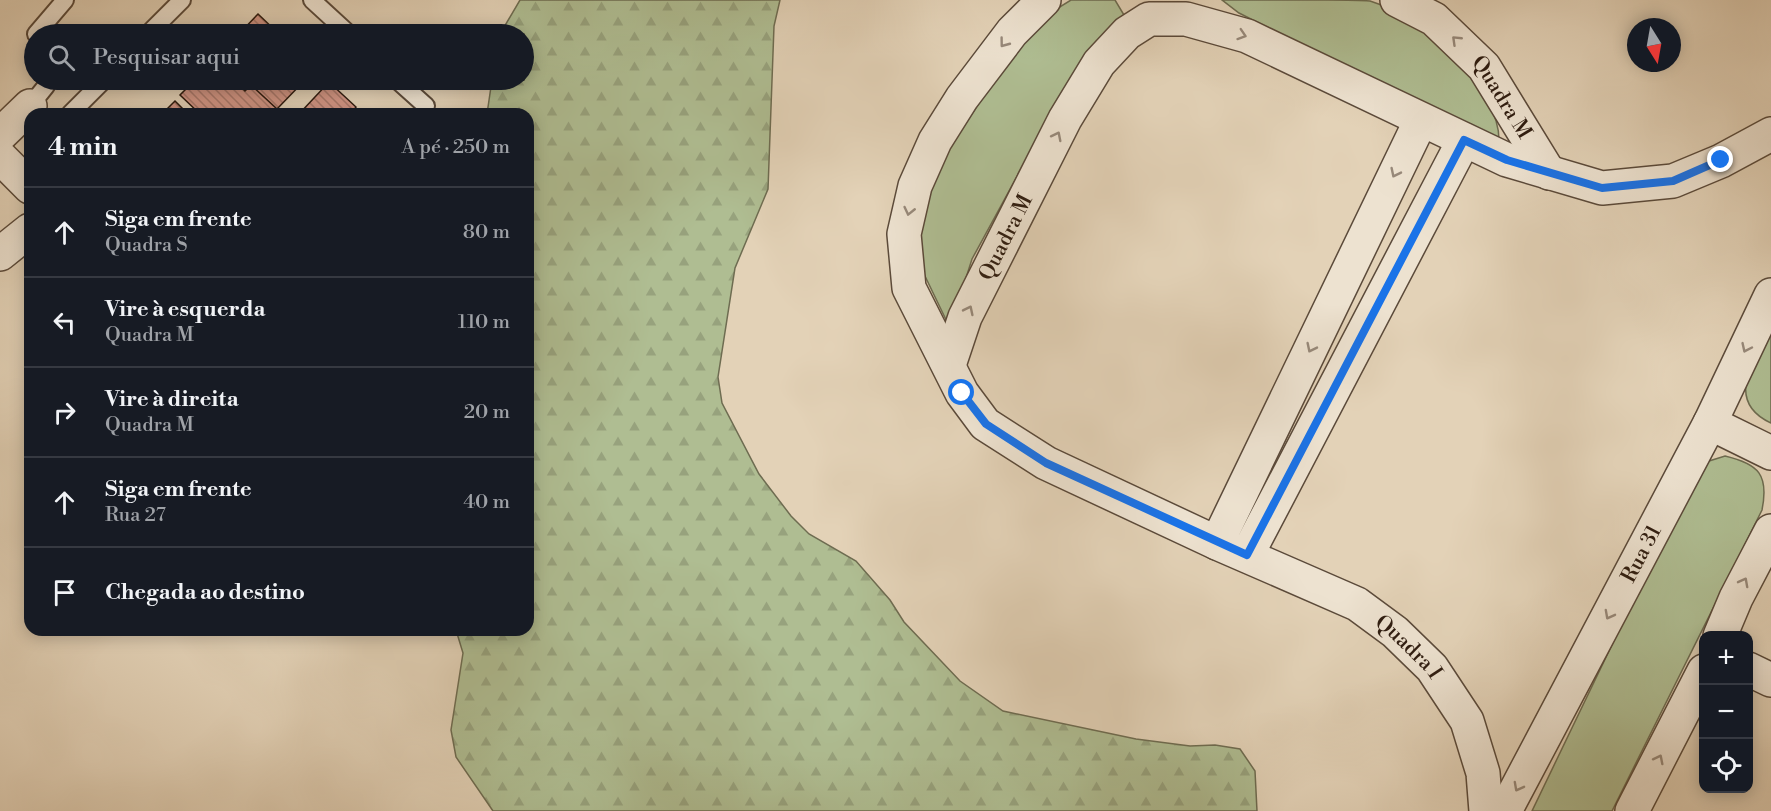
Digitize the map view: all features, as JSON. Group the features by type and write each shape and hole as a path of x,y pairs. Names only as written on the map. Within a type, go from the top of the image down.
{"street":[{"path":"949,365 909,288 904,234 915,186 935,141 962,98 1012,32 1044,0"},
{"name":"Quadra M","path":"1397,0 1434,19 1484,67 1549,173"},
{"name":"Quadra M","path":"949,365 965,317 1065,119 1099,63 1126,33 1149,19 1185,10 1247,36 1507,160 1549,173"},
{"path":"25,108 39,93"},
{"path":"0,135 24,109"},
{"path":"1217,543 1421,120"},
{"path":"1549,173 1602,188 1673,181 1771,134"},
{"path":"1247,555 1464,140"},
{"path":"0,255 24,235"},
{"name":"Rua 31","path":"1505,811 1710,423 1771,295"},
{"name":"Quadra I","path":"949,365 962,393 986,424 1046,463 1217,543 1357,604 1395,632 1432,668 1467,721 1483,773 1486,811"},
{"path":"1710,423 1771,453"},
{"path":"1722,631 1736,598 1771,531"},
{"path":"1753,671 1771,680"},
{"path":"1632,811 1699,681"}],"lane":[{"path":"46,24 65,0"},
{"path":"158,24 182,0"},
{"path":"312,0 338,24"},
{"path":"76,108 94,90"},
{"path":"408,90 426,106"}],"green space":[{"path":"520,0 780,0 774,26 768,189 735,268 718,377 722,403 759,474 791,516 809,534 856,561 890,600 904,622 960,681 1003,711 1136,739 1240,749 1255,771 1257,811 493,811 456,757 451,730 463,653 458,636 534,636 534,108 488,108 491,90 534,90 534,24 506,24"},
{"path":"1071,0 1115,0 1124,15 1063,92 972,259 950,328 924,274 919,232 937,166 1006,63 1045,16"},
{"path":"1222,0 1370,1 1390,9 1434,38 1473,78 1487,100 1496,122 1499,144 1239,13"},
{"path":"1771,325 1771,423 1757,414 1748,403 1746,391 1751,365"},
{"path":"1725,456 1753,467 1759,473 1764,488 1762,510 1702,631 1699,631 1699,636 1612,811 1532,811 1660,545 1706,462"}],"building":[{"path":"258,14 268,24 248,24"},
{"path":"185,90 256,90 276,108 194,108 180,95"},
{"path":"256,90 295,90 276,108"},
{"path":"322,90 338,90 356,107 355,108 305,108"},
{"path":"175,101 182,108 168,108"}],"route":[{"path":"962,393 986,424 1046,463 1247,555 1464,140 1507,160 1602,188 1673,181 1721,160"}]}
